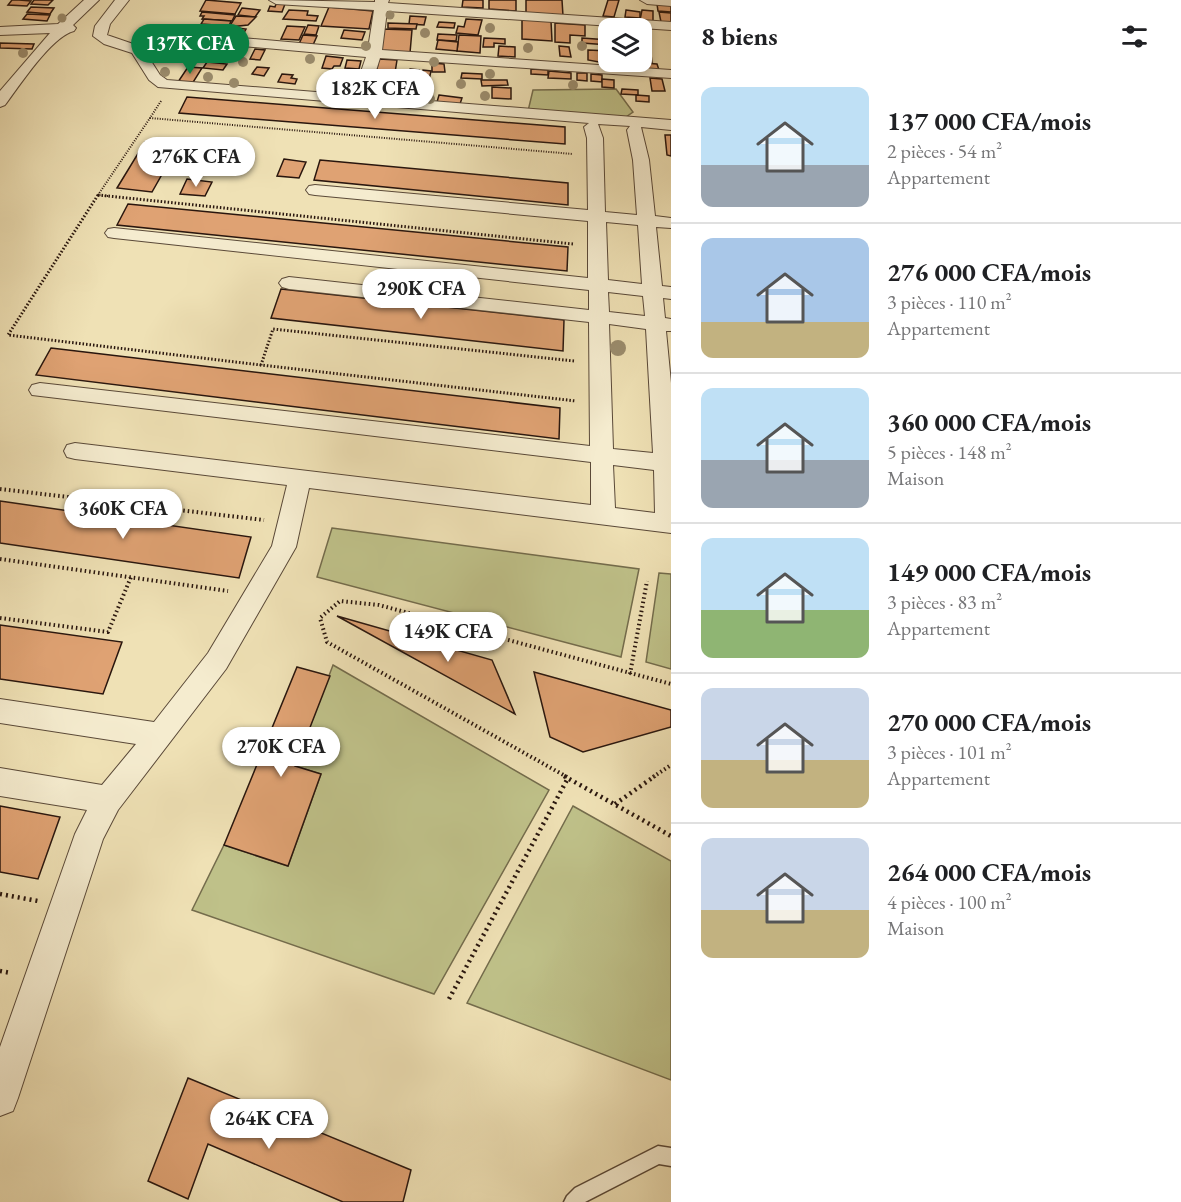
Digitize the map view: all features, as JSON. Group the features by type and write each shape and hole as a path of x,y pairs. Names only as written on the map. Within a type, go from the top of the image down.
{"street":[{"path":"1,99 59,29 92,0"},
{"path":"122,0 105,21 99,31 100,36 111,43 126,45 137,50 158,82 163,84 671,125"},
{"path":"276,0 380,3 671,26"},
{"path":"647,0 671,2"},
{"path":"359,100 374,54 380,3"},
{"path":"0,31 59,29 105,21"},
{"path":"197,38 374,54 671,75"},
{"path":"0,73 21,73"},
{"path":"166,92 671,133"},
{"path":"592,127 595,138 603,516"},
{"path":"75,451 669,524 662,292 646,221 641,160 635,130"},
{"path":"315,190 671,223"},
{"path":"114,233 662,292"},
{"path":"289,283 663,325"},
{"path":"40,390 666,463"},
{"path":"0,1098 90,834 108,800 217,661 284,547 300,479"},
{"path":"0,711 158,735"},
{"path":"0,782 108,800"}],"lane":[{"path":"573,1202 581,1194 657,1155 671,1157"}],"path":[{"path":"166,92 150,118 595,156"},
{"path":"98,195 8,335 601,404"},
{"path":"261,365 273,329 600,363"},
{"path":"0,489 289,523"},
{"path":"0,559 255,595"},
{"path":"0,618 108,632 131,577"},
{"path":"630,674 647,581"},
{"path":"671,684 379,605 340,601 320,618 327,642 671,836"},
{"path":"615,804 671,765"},
{"path":"449,999 568,778"},
{"path":"0,894 65,905"}],"green space":[{"path":"616,89 633,112 623,119 528,111 533,90"},
{"path":"332,528 639,569 621,657 317,577"},
{"path":"659,573 671,574 671,669 646,662"},
{"path":"333,665 549,790 434,994 192,910 224,845 288,866 321,774 295,766"},
{"path":"573,806 671,861 671,1080 467,1003"}],"building":[{"path":"12,0 31,1 27,6 8,5"},
{"path":"34,0 53,0 48,5 31,4"},
{"path":"206,0 241,3 235,14 200,11"},
{"path":"463,0 483,0 483,8 462,7"},
{"path":"489,0 516,0 516,11 489,9"},
{"path":"526,0 562,0 563,16 526,14"},
{"path":"608,0 619,0 614,17 603,16"},
{"path":"276,4 285,4 282,12 268,11 270,6 275,7"},
{"path":"657,4 671,4 671,12 658,11"},
{"path":"31,7 54,8 50,14 27,12"},
{"path":"329,7 373,11 369,29 321,26"},
{"path":"242,8 260,10 255,17 238,15"},
{"path":"289,10 308,11 307,15 318,16 316,21 283,19"},
{"path":"626,10 640,12 640,18 625,17"},
{"path":"642,10 653,11 653,22 652,18 640,18"},
{"path":"202,12 235,15 232,21 202,19 204,16 200,16"},
{"path":"659,12 671,13 671,23 661,22"},
{"path":"27,14 50,15 47,21 23,19"},
{"path":"236,16 256,17 248,25 229,27"},
{"path":"410,16 426,17 424,25 409,24"},
{"path":"204,19 231,21 229,26 201,24"},
{"path":"466,19 482,20 478,35 456,33 458,26 464,27"},
{"path":"522,19 551,21 552,41 522,39"},
{"path":"439,22 455,23 454,28 437,27"},
{"path":"388,23 417,24 416,29 388,28"},
{"path":"555,23 585,25 585,36 570,35 570,43 555,42"},
{"path":"308,25 319,26 316,35 304,34"},
{"path":"287,26 305,27 299,40 281,39"},
{"path":"229,27 246,29 241,38 224,37"},
{"path":"381,29 412,30 410,53 378,51"},
{"path":"344,30 365,32 362,40 341,38"},
{"path":"438,34 457,35 456,41 437,40"},
{"path":"303,35 317,36 313,45 299,44"},
{"path":"459,35 481,36 480,53 457,51"},
{"path":"484,38 505,39 505,44 494,43 494,47 483,47"},
{"path":"582,38 598,39 598,44 582,43"},
{"path":"438,40 458,42 457,51 436,49"},
{"path":"0,43 34,44 32,49 0,48"},
{"path":"194,44 216,46 210,57 187,55"},
{"path":"217,45 225,46 222,51 228,51 224,58 210,57"},
{"path":"499,46 515,47 515,57 498,56"},
{"path":"559,46 569,47 571,57 560,56"},
{"path":"255,49 265,50 260,60 250,59"},
{"path":"588,50 598,50 598,62 588,60"},
{"path":"189,55 207,57 205,61 186,60"},
{"path":"326,56 343,58 340,66 334,66 332,69 322,68"},
{"path":"379,59 397,60 394,79 375,78"},
{"path":"347,60 361,61 359,69 345,68"},
{"path":"207,62 227,64 223,70 203,68"},
{"path":"432,63 444,64 445,72 432,72"},
{"path":"652,64 657,64 659,70 652,70"},
{"path":"188,67 202,68 192,84 178,82"},
{"path":"257,67 269,68 264,76 252,74"},
{"path":"410,69 419,70 418,75 422,75 423,70 431,71 429,80 405,78"},
{"path":"531,69 548,70 548,75 531,74"},
{"path":"549,71 571,73 571,79 548,78"},
{"path":"462,73 482,74 482,79 461,78"},
{"path":"577,73 587,73 587,81 577,80"},
{"path":"282,74 293,75 291,78 297,79 295,84 278,82"},
{"path":"591,74 602,75 602,82 591,81"},
{"path":"650,78 662,79 665,91 652,91"},
{"path":"602,79 614,80 614,88 602,87"},
{"path":"481,80 507,80 508,85 482,86"},
{"path":"374,86 388,87 386,97 372,96"},
{"path":"492,87 511,88 511,99 492,98"},
{"path":"622,89 638,90 638,95 621,94"},
{"path":"439,95 462,98 460,104 437,102"},
{"path":"636,95 649,96 649,102 636,101"},
{"path":"187,97 565,127 565,144 179,113"},
{"path":"665,135 671,135 671,156 667,155"},
{"path":"145,142 178,146 152,192 117,188"},
{"path":"284,159 306,162 299,178 277,176"},
{"path":"320,160 568,183 568,205 314,180"},
{"path":"187,179 212,182 205,196 180,194"},
{"path":"128,204 568,247 567,271 117,225"},
{"path":"281,289 564,320 563,351 271,318"},
{"path":"51,348 560,408 559,439 36,375"},
{"path":"0,501 251,537 239,578 0,543"},
{"path":"337,616 492,660 515,714"},
{"path":"0,625 122,642 103,694 0,679"},
{"path":"297,667 330,676 295,766 321,774 288,866 224,845"},
{"path":"534,672 671,710 671,727 583,752 550,737"},
{"path":"0,806 60,817 38,879 0,872"},
{"path":"188,1078 411,1170 403,1202 343,1202 208,1144 188,1199 148,1181"}]}
